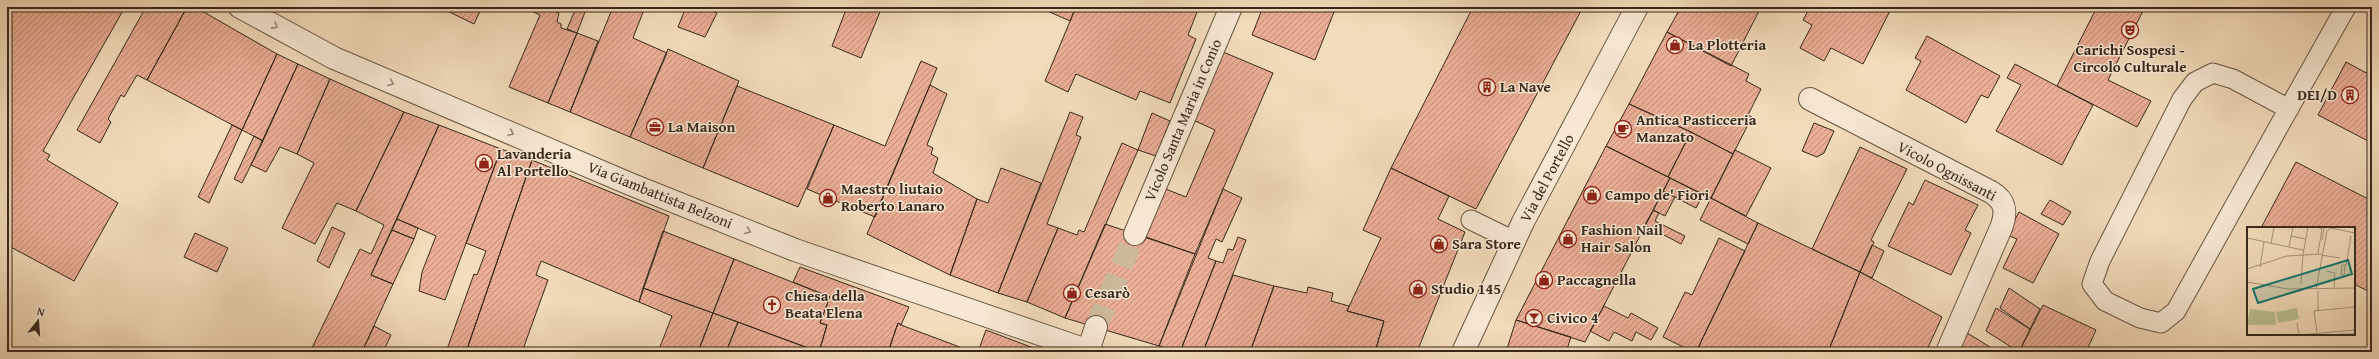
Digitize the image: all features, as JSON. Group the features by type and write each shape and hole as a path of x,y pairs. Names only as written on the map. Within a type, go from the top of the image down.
{"street":[{"name":"Via Giambattista Belzoni","path":"240,7 334,58 630,184 794,250 1090,351"},
{"name":"Vicolo Santa Maria in Conio","path":"1135,234 1231,7"},
{"name":"Via del Portello","path":"1463,352 1514,241 1637,7"},
{"name":"Vicolo Ognissanti","path":"1810,99 1991,192 1998,196 2005,205 2005,217 2001,228 1947,352"},
{"path":"1090,351 1096,327"}],"lane":[{"path":"2289,109 2233,79 2213,73 2195,82 2182,99 2100,261 2092,284 2105,301 2140,318 2161,323 2176,311 2289,109 2346,7"},
{"path":"1471,220 1514,241"}],"building":[{"path":"7,7 125,7 43,151 50,155 47,160 118,203 74,281 7,245"},
{"path":"146,7 187,7 147,80 137,75 124,97 121,95 108,119 111,122 100,143 77,130"},
{"path":"187,7 195,7 277,54 242,130 147,80"},
{"path":"439,7 482,7 474,24"},
{"path":"523,7 552,7 551,10 559,13 557,22 561,24 561,28 577,33 548,103 509,87 540,15"},
{"path":"613,7 645,7 633,38 667,53 630,137 570,112"},
{"path":"686,7 703,7 717,13 705,37 678,27"},
{"path":"847,7 882,7 861,58 832,46"},
{"path":"1044,7 1076,7 1070,21 1043,9"},
{"path":"1076,7 1199,7 1188,35 1196,39 1170,103 1140,91 1136,100 1076,74 1068,92 1045,81"},
{"path":"1263,7 1336,7 1315,60 1252,35"},
{"name":"La Nave","path":"1473,7 1583,7 1476,209 1391,168"},
{"path":"1681,7 1761,7 1731,66 1667,32"},
{"path":"1810,7 1892,7 1863,64 1831,48 1824,61 1800,48 1812,25 1803,20"},
{"path":"2097,7 2145,7 2108,80 2151,101 2137,127 2057,86"},
{"path":"576,8 585,12 577,33 567,29"},
{"path":"1667,32 1749,74 1746,81 1761,89 1748,115 1752,117 1733,154 1691,132 1629,104"},
{"path":"577,33 598,41 570,112 548,103"},
{"path":"1927,36 2000,76 1988,98 1981,95 1966,123 1906,90 1921,61 1915,58"},
{"path":"668,49 739,81 703,168 630,137"},
{"path":"1223,52 1273,73 1195,254 1143,236 1163,188 1186,197 1215,130 1193,120"},
{"path":"277,54 298,64 263,141 242,130"},
{"path":"921,61 937,68 875,217 807,189 834,125 885,146"},
{"name":"DEI/D","path":"2346,62 2372,76 2372,143 2318,115"},
{"path":"298,64 330,79 297,154 280,147 266,172 251,165"},
{"path":"2015,64 2093,105 2062,165 1996,131 2021,85 2007,78"},
{"path":"330,79 404,112 356,211 337,203 315,244 282,228 314,163 297,154"},
{"path":"930,85 947,94 927,145 933,148 931,154 938,158 933,173 977,199 950,275 867,234"},
{"path":"737,86 834,125 798,207 703,168"},
{"path":"1629,104 1691,132 1668,177 1606,146"},
{"path":"404,112 439,125 371,275 393,284 362,352 310,352 360,249 371,254 384,225 356,211"},
{"path":"1070,112 1083,117 1076,135 1081,137 1047,224 1058,228 1027,302 998,293"},
{"path":"1152,113 1170,121 1156,156 1138,150"},
{"path":"1814,123 1834,131 1824,153 1817,157 1802,151"},
{"path":"232,125 242,130 209,203 198,197"},
{"path":"439,125 501,149 445,300 419,291 422,272 436,236 397,219"},
{"path":"1691,132 1733,154 1711,198 1668,177"},
{"path":"254,136 263,141 242,183 234,179"},
{"path":"1122,143 1138,150 1065,318 1027,302 1058,228 1077,235 1079,230 1084,232"},
{"path":"1606,146 1670,178 1585,342 1516,320"},
{"path":"1860,147 1907,169 1871,240 1874,242 1860,272 1812,249"},
{"path":"501,149 532,160 466,352 446,352 474,274 477,275 486,251 466,243"},
{"path":"1735,150 1771,168 1746,216 1711,198"},
{"path":"532,160 669,216 639,302 541,261 536,275 548,280 522,352 466,352"},
{"path":"2296,162 2372,201 2372,293 2355,284 2355,227 2262,227"},
{"path":"1001,168 1041,183 998,293 950,275 977,199 988,203"},
{"path":"1391,168 1449,196 1438,219 1465,232 1417,352 1375,352 1384,321 1347,311 1381,238 1363,230"},
{"path":"1670,178 1703,195 1696,208 1663,191"},
{"path":"1925,180 1978,205 1965,230 1971,233 1951,275 1888,246 1909,202 1913,205"},
{"path":"1223,189 1242,198 1222,242 1216,239 1208,258 1216,261 1180,352 1159,346"},
{"path":"1663,191 1675,197 1665,216 1653,210"},
{"path":"1711,198 1758,223 1748,244 1700,220"},
{"path":"2050,200 2071,212 2063,225 2041,214"},
{"path":"1653,210 1659,213 1655,221 1685,236 1681,244 1645,225"},
{"path":"2019,212 2059,234 2033,283 2003,268 2017,239 2007,235"},
{"path":"397,219 418,228 414,239 392,230"},
{"path":"1758,223 1860,272 1828,352 1696,352"},
{"path":"1105,224 1195,254 1159,346 1065,318"},
{"path":"332,227 345,233 329,268 317,261"},
{"path":"392,230 414,239 393,284 371,275"},
{"path":"663,231 734,259 713,313 643,288"},
{"path":"195,233 228,248 217,272 184,257"},
{"path":"1238,237 1246,240 1203,352 1180,352 1216,261 1223,263 1228,249 1233,250"},
{"path":"1719,238 1745,251 1696,352 1693,352 1663,337 1685,292 1692,295"},
{"path":"1872,245 1884,251 1872,278 1860,272"},
{"name":"Chiesa della Beata Elena","path":"734,259 830,297 820,323 827,325 819,352 713,313"},
{"path":"800,267 909,307 901,325 898,323 888,352 819,352 827,325 820,323 830,297 793,282"},
{"path":"1860,272 1942,317 1926,352 1828,352"},
{"path":"1233,275 1274,286 1250,352 1203,352"},
{"path":"1274,286 1307,293 1308,287 1333,293 1331,301 1349,306 1347,311 1384,321 1375,352 1250,352"},
{"path":"643,288 713,313 698,352 658,352 672,316 639,302"},
{"path":"2009,288 2040,309 2030,329 2000,308"},
{"path":"2043,305 2096,330 2086,352 2019,352"},
{"path":"1604,306 1628,318 1631,313 1658,328 1651,340 1636,332 1632,341 1614,332 1609,341 1590,331"},
{"path":"1996,308 2030,329 2019,352 1986,331"},
{"path":"713,313 738,322 726,352 698,352"},
{"path":"1516,320 1571,337 1566,352 1506,352"},
{"path":"738,322 819,352 726,352"},
{"path":"898,323 901,325 973,352 888,352"},
{"path":"374,326 391,335 383,352 362,352"},
{"path":"986,330 1044,352 978,352"},
{"path":"1964,331 1998,352 1955,352"}],"tunnel":[{"path":"1096,327 1135,234"}],"place":[{"name":"Carichi Sospesi - Circolo Culturale","path":"2130,30"},
{"name":"La Plotteria","path":"1675,45"},
{"name":"La Nave","path":"1487,87"},
{"name":"DEI/D","path":"2350,95"},
{"name":"La Maison","path":"655,127"},
{"name":"Antica Pasticceria Manzato","path":"1623,129"},
{"name":"Lavanderia Al Portello","path":"484,163"},
{"name":"Campo de' Fiori","path":"1592,195"},
{"name":"Maestro liutaio Roberto Lanaro","path":"828,198"},
{"name":"Fashion Nail Hair Salon","path":"1568,239"},
{"name":"Sara Store","path":"1439,244"},
{"name":"Paccagnella","path":"1544,280"},
{"name":"Studio 145","path":"1418,289"},
{"name":"Cesarò","path":"1072,293"},
{"name":"Chiesa della Beata Elena","path":"772,305"},
{"name":"Civico 4","path":"1534,318"}]}
